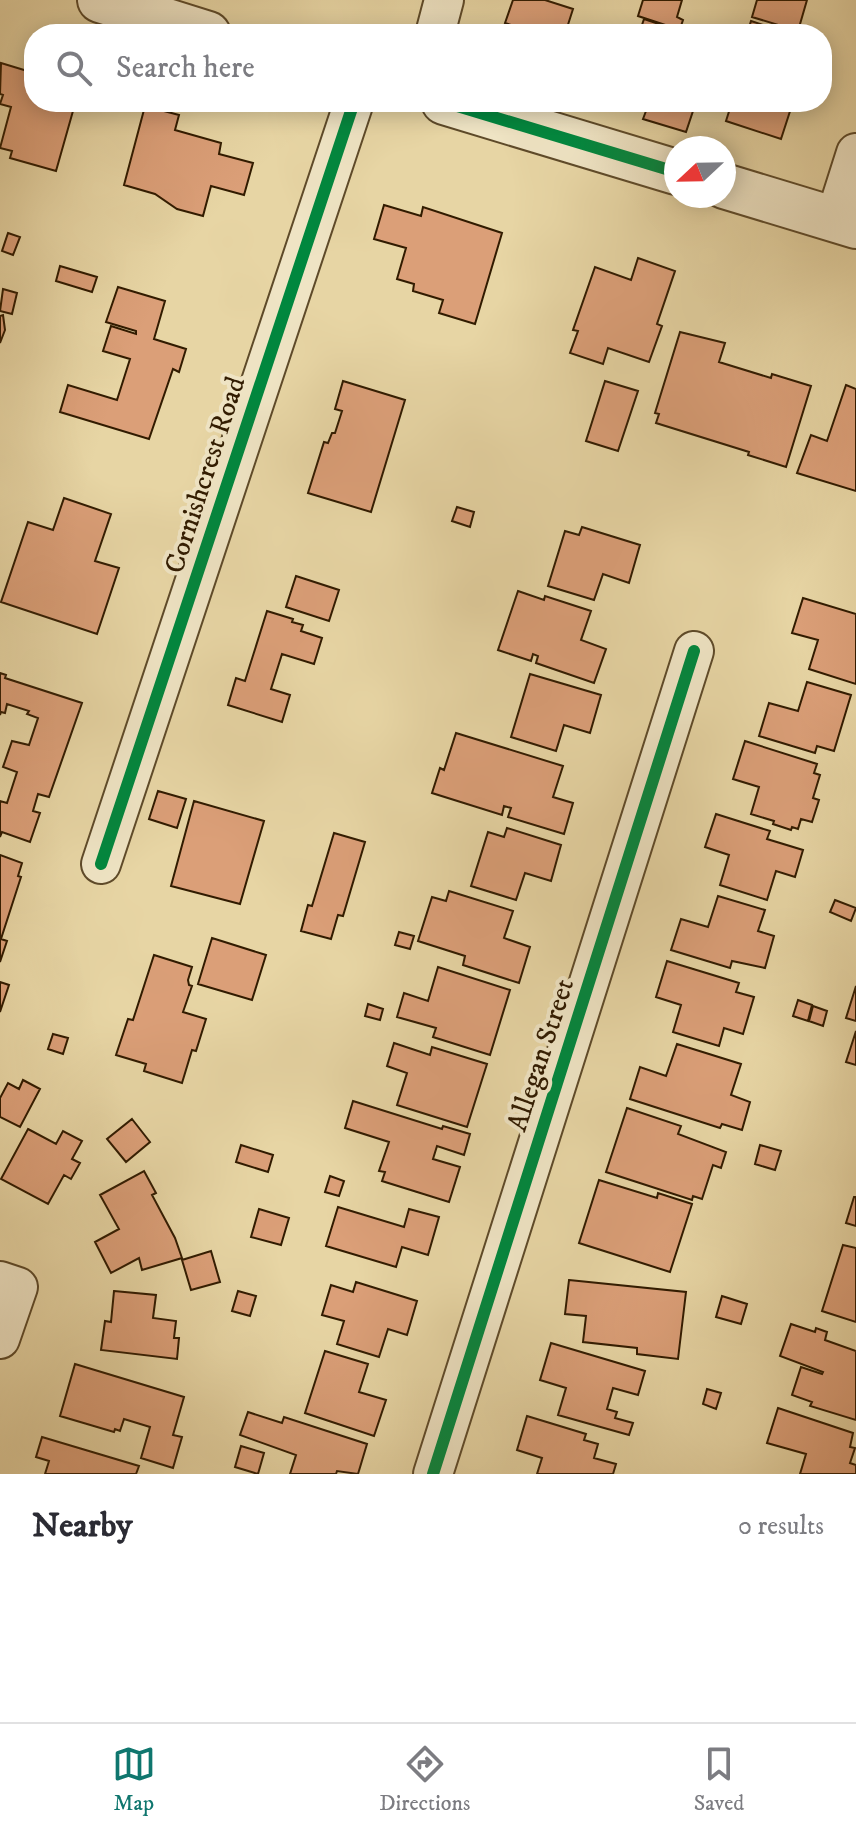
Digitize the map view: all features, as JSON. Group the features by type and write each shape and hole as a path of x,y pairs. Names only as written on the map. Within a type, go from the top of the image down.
{"street":[{"path":"100,0 176,24"},
{"path":"438,24 444,0"},
{"name":"Cornishcrest Road","path":"101,864 351,112"},
{"path":"477,112 664,168"},
{"path":"736,190 846,223 856,153"},
{"name":"Allegan Street","path":"433,1474 694,651"},
{"path":"0,1339 9,1284"}],"building":[{"path":"513,0 545,0 573,9 568,24 505,23"},
{"path":"643,0 682,0 677,17 683,20 682,24 663,24 638,16"},
{"path":"757,0 807,0 800,24 775,24 752,17"},
{"path":"644,19 659,24 642,24"},
{"path":"1,63 24,70 24,112 73,112 56,171 10,158 12,151 0,148 11,107 0,104 3,95 0,94"},
{"path":"143,112 179,115 175,130 221,143 219,154 253,163 244,195 211,186 203,216 177,209 155,194 124,185"},
{"path":"646,112 693,112 686,132 643,119"},
{"path":"729,112 790,112 781,139 726,121"},
{"path":"384,205 421,216 423,207 502,233 475,324 439,313 443,300 413,291 414,284 397,279 406,248 374,239"},
{"path":"8,233 20,237 13,255 2,251"},
{"path":"638,258 675,271 657,324 662,326 649,362 608,348 603,364 570,353 578,331 573,330 595,267 631,280"},
{"path":"60,266 97,277 92,292 56,281"},
{"path":"118,287 165,301 154,339 186,349 179,372 173,369 149,439 60,412 68,385 117,400 130,359 103,351 111,326 136,334 136,331 106,322"},
{"path":"3,289 17,293 12,314 0,311"},
{"path":"3,315 5,330 0,343 0,316"},
{"path":"680,332 725,343 719,362 811,386 786,467 656,423 659,414 655,413"},
{"path":"343,381 405,400 371,512 308,493 324,442 328,443 332,433 335,433 342,411 335,409"},
{"path":"605,381 638,391 618,451 586,441"},
{"path":"846,385 856,389 856,491 797,473 811,435 827,441"},
{"path":"64,498 111,514 95,561 119,568 97,634 1,602 28,522 53,530"},
{"path":"457,507 474,512 470,527 452,521"},
{"path":"582,527 640,545 629,583 603,574 594,600 548,586 565,531 579,535"},
{"path":"296,576 339,590 329,621 286,607"},
{"path":"518,591 591,611 581,640 606,649 594,683 536,663 538,656 533,654 531,661 498,650"},
{"path":"803,598 856,614 856,684 809,669 818,640 792,633"},
{"path":"267,611 293,619 292,622 303,625 301,631 322,638 314,664 282,654 271,689 290,695 282,722 228,705 236,678 245,681"},
{"path":"0,673 6,675 5,678 82,703 49,797 38,794 33,811 40,813 30,842 2,832 0,837 0,801 7,803 17,772 3,767 12,741 29,745 38,718 27,714 29,711 7,704 5,713 1,712 0,715"},
{"path":"530,674 601,695 590,733 564,725 556,751 511,737"},
{"path":"807,682 851,695 834,751 817,746 815,753 759,736 769,703 798,711"},
{"path":"456,733 563,766 553,797 573,803 564,834 508,817 511,808 504,806 502,815 432,793 440,768 444,770"},
{"path":"745,741 817,764 814,773 820,775 813,798 819,800 812,822 801,819 798,829 792,827 791,830 751,814 759,787 733,779"},
{"path":"158,791 186,799 177,828 149,819"},
{"path":"194,801 264,821 240,904 171,886"},
{"path":"716,814 770,831 767,839 803,850 795,877 776,871 767,900 720,885 729,855 705,847"},
{"path":"507,828 561,845 551,881 525,873 516,900 471,886 488,832 504,837"},
{"path":"334,833 365,842 343,916 338,915 331,939 301,931 308,905 312,906"},
{"path":"0,855 22,863 18,876 21,877 1,939 7,941 0,962"},
{"path":"449,891 513,911 504,938 530,947 519,983 463,965 465,956 418,941 432,897 446,901"},
{"path":"718,896 765,910 758,931 774,936 765,968 732,961 730,968 671,950 681,919 708,927"},
{"path":"835,900 856,908 851,921 830,912"},
{"path":"399,932 414,936 410,949 395,945"},
{"path":"212,938 266,955 252,1000 198,984"},
{"path":"154,955 192,967 188,980 192,986 183,1012 206,1019 182,1083 144,1071 146,1064 116,1055 128,1019 133,1020"},
{"path":"667,961 739,983 736,992 754,997 743,1034 724,1028 719,1046 673,1032 681,1005 656,997"},
{"path":"438,967 510,990 490,1055 433,1037 436,1028 397,1017 404,993 428,1001"},
{"path":"0,982 9,985 0,1012"},
{"path":"856,986 856,1021 846,1018"},
{"path":"798,1000 812,1005 808,1021 793,1016"},
{"path":"368,1004 383,1009 380,1020 365,1016"},
{"path":"813,1006 827,1011 823,1026 809,1021"},
{"path":"856,1031 856,1065 846,1062"},
{"path":"53,1034 68,1038 63,1054 48,1049"},
{"path":"394,1043 430,1055 432,1047 487,1064 467,1127 397,1105 407,1073 387,1066"},
{"path":"677,1044 741,1064 731,1095 750,1102 742,1130 722,1124 720,1128 630,1099 640,1067 666,1076"},
{"path":"23,1080 40,1089 20,1127 0,1117 0,1098 8,1083 19,1089"},
{"path":"353,1101 442,1129 443,1126 470,1134 464,1155 437,1146 433,1159 460,1167 449,1202 382,1181 385,1172 379,1171 389,1142 345,1128"},
{"path":"627,1108 681,1126 678,1134 726,1152 721,1168 713,1165 702,1199 693,1196 692,1200 606,1172"},
{"path":"132,1119 150,1142 126,1162 107,1139"},
{"path":"28,1129 56,1144 63,1131 82,1141 72,1159 80,1163 71,1179 64,1175 48,1204 1,1179"},
{"path":"241,1145 273,1155 268,1172 236,1162"},
{"path":"760,1145 781,1151 775,1170 755,1164"},
{"path":"144,1171 182,1258 142,1270 139,1258 111,1273 95,1242 119,1229 100,1195"},
{"path":"330,1176 344,1181 339,1196 325,1192"},
{"path":"599,1180 657,1198 658,1193 692,1204 670,1272 579,1243"},
{"path":"856,1197 856,1226 846,1223"},
{"path":"338,1207 404,1227 409,1209 439,1217 428,1255 402,1247 396,1267 326,1246"},
{"path":"259,1209 289,1218 281,1245 251,1237"},
{"path":"843,1245 856,1248 856,1322 822,1311"},
{"path":"211,1251 220,1282 191,1290 182,1260"},
{"path":"569,1280 686,1292 678,1359 637,1354 637,1348 583,1342 586,1316 565,1314"},
{"path":"356,1282 417,1301 407,1335 388,1329 379,1357 337,1344 344,1321 322,1315 331,1285 353,1292"},
{"path":"114,1291 156,1295 153,1318 176,1321 174,1338 179,1338 177,1359 101,1350 105,1321 111,1322"},
{"path":"238,1291 256,1296 250,1316 232,1311"},
{"path":"722,1296 747,1304 741,1324 716,1317"},
{"path":"791,1324 815,1332 816,1328 827,1332 825,1340 856,1351 856,1420 810,1406 812,1402 792,1395 801,1367 823,1372 780,1356"},
{"path":"551,1343 645,1371 638,1395 613,1388 607,1409 617,1412 615,1418 633,1423 629,1435 558,1415 566,1388 540,1380"},
{"path":"325,1351 368,1364 359,1392 386,1400 374,1436 305,1413"},
{"path":"75,1364 184,1397 173,1435 182,1437 173,1468 141,1458 150,1427 124,1419 120,1431 115,1429 114,1432 60,1416"},
{"path":"707,1389 721,1393 716,1409 703,1404"},
{"path":"778,1408 853,1433 850,1447 855,1448 850,1463 856,1465 856,1474 800,1474 806,1454 767,1443"},
{"path":"248,1412 282,1423 284,1417 367,1444 358,1474 337,1471 336,1474 290,1474 296,1455 240,1435"},
{"path":"527,1416 586,1434 584,1440 598,1444 594,1458 616,1464 613,1474 537,1474 542,1458 517,1450"},
{"path":"42,1437 139,1466 136,1474 45,1474 49,1461 36,1457"},
{"path":"241,1446 264,1453 258,1474 235,1467"}],"cycle path":[{"path":"101,864 351,112"},
{"path":"477,112 664,168"},
{"path":"433,1474 694,651"}]}
